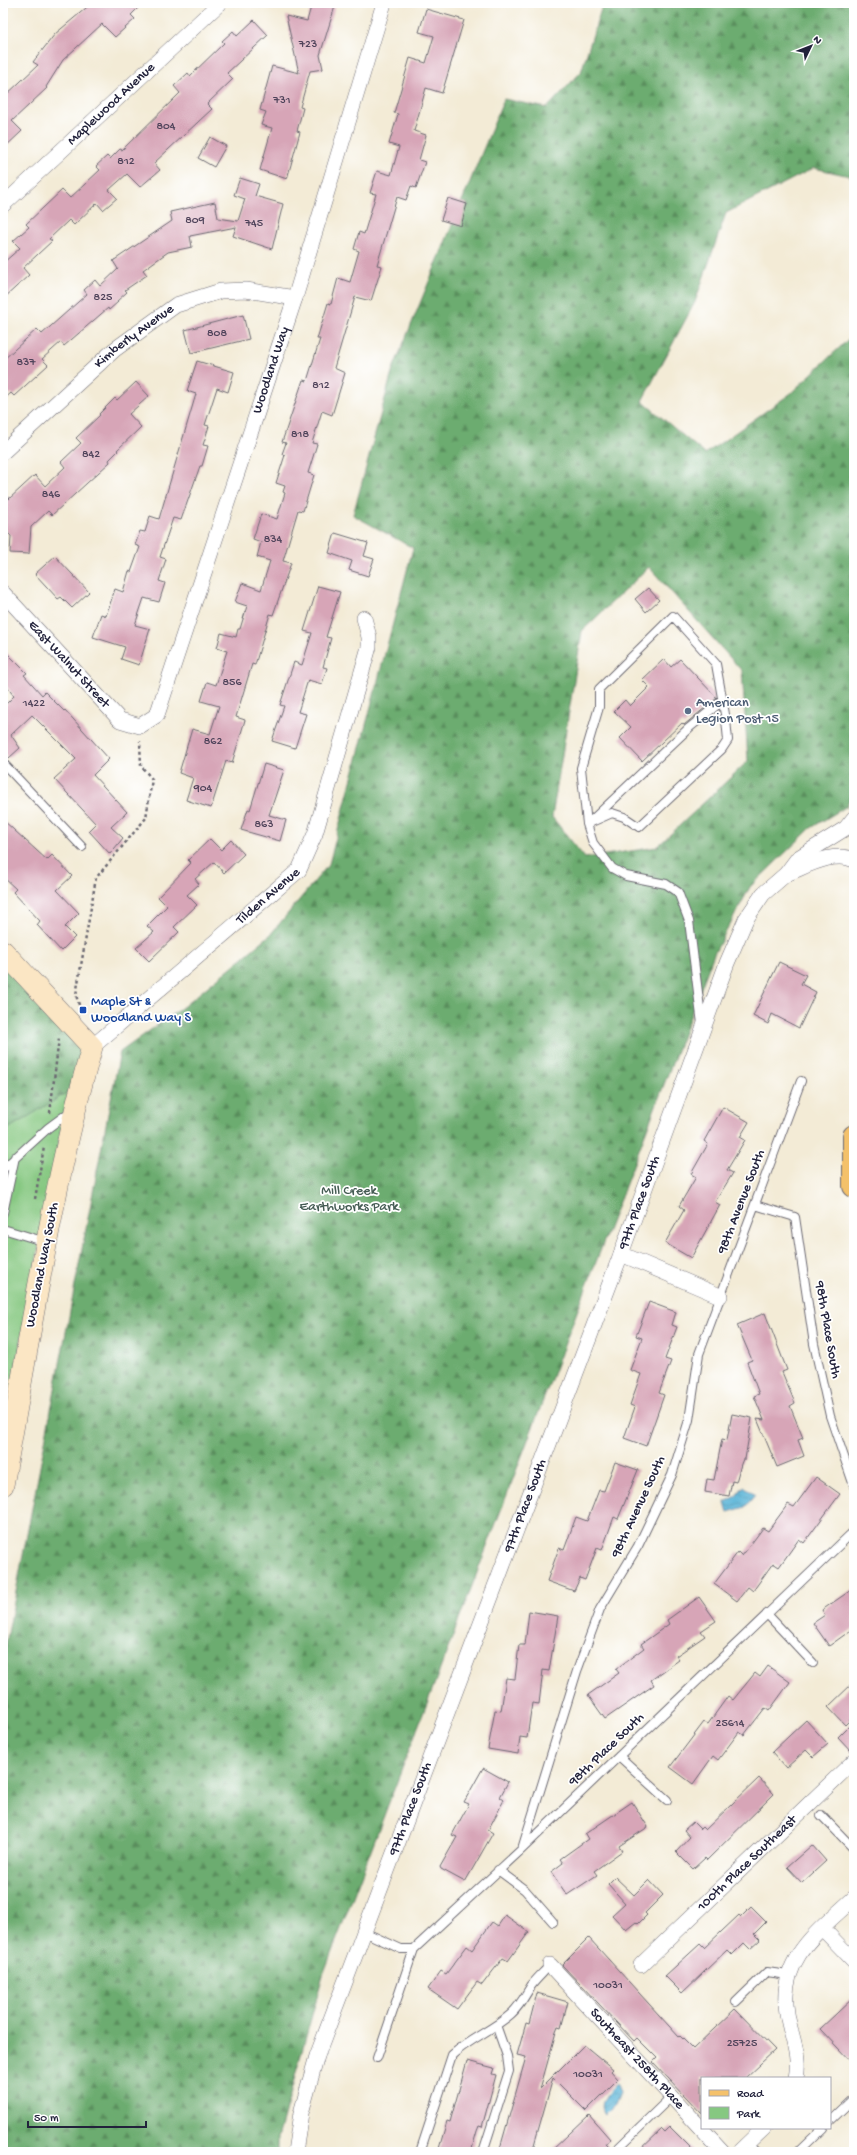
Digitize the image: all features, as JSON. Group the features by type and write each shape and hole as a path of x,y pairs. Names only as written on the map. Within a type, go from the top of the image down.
{"main road":[{"path":"854,1137 854,1186"}],"street":[{"name":"Maplewood Avenue","path":"3,205 220,3"},
{"name":"Woodland Way","path":"140,726 157,715 295,298 384,3"},
{"name":"Kimberly Avenue","path":"3,452 114,350 145,326 176,305 221,290 246,290 295,298"},
{"name":"East Walnut Street","path":"3,594 120,720 140,726"},
{"name":"Tilden Avenue","path":"92,1047 299,870 315,834 369,647 369,637 364,618"},
{"name":"97th Place South","path":"295,2152 301,2112 317,2056 621,1254 702,1029 746,919 763,894 786,874 798,858 846,828 854,818"},
{"name":"97th Place South","path":"786,874 833,858 843,857 854,860"},
{"path":"3,951 92,1047"},
{"name":"Woodland Way South","path":"3,1485 47,1242 74,1109 92,1047"},
{"path":"621,1254 720,1296"},
{"name":"100th Place Southeast","path":"641,1965 854,1761"},
{"path":"796,2077 797,2054 787,2012 786,1998 788,1975 799,1953 822,1928 854,1898"},
{"path":"822,1928 854,1960"},
{"name":"Southeast 258th Place","path":"550,1966 701,2127"},
{"name":"Southeast 258th Place","path":"703,2129 724,2152"},
{"path":"747,2150 763,2129"}],"lane":[{"path":"587,824 612,813 624,817 639,827 728,740 716,664 673,616 599,689 599,707 581,768 587,824 594,843 612,868 626,876 666,884 678,892 689,921 702,1029"},
{"path":"587,824 689,728 722,701"},
{"path":"3,763 82,847"},
{"name":"98th Avenue South","path":"522,1849 577,1671 600,1608 638,1546 672,1475 688,1420 699,1354 801,1081"},
{"path":"3,1168 48,1128 74,1109"},
{"path":"3,1213 15,1157"},
{"name":"98th Place South","path":"755,1205 795,1217 817,1358 830,1416 854,1486"},
{"path":"3,1229 47,1242"},
{"name":"98th Place South","path":"414,1949 522,1849 854,1531"},
{"path":"768,1614 813,1663"},
{"path":"619,1756 667,1800"},
{"path":"821,1816 854,1849"},
{"path":"498,1870 525,1890 553,1922"},
{"path":"364,1932 402,1949 414,1949 377,2058"},
{"path":"420,2152 452,2055 517,2009 532,1984 550,1966"},
{"path":"736,2002 767,1972 788,1975"},
{"path":"483,2152 510,2071 507,2056 496,2025"},
{"path":"614,2152 672,2096"},
{"path":"831,2120 854,2098"},
{"path":"798,2152 822,2129"}],"green space":[{"name":"Mill Creek Earthworks Park","path":"603,3 854,3 854,177 814,168 726,213 695,302 642,401 705,454 790,394 854,334 854,785 847,806 811,828 750,887 714,954 323,1975 278,2138 278,2152 3,2152 3,1659 120,1052 184,1006 270,935 329,864 413,548 353,515 393,369 504,99 547,108 581,72","holes":["649,567 742,671 748,761 657,847 585,858 552,817 582,631"]},
{"path":"3,951 92,1047 68,1092 3,1132"},
{"path":"68,1092 3,1437 3,1130"}],"water":[{"path":"744,1486 755,1495 745,1507 728,1512 725,1502 735,1497"},
{"path":"616,2084 620,2093 615,2105 605,2115 602,2107 604,2098"}],"building":[{"path":"92,3 143,3 131,15 135,19 115,37 102,24 63,60 46,87 47,88 12,121 22,131 3,149 3,98 38,65 33,62 55,34"},
{"path":"312,3 336,3 320,55 323,69 310,71 300,107 303,108 297,131 300,132 287,179 260,170 272,128 261,125 266,112 260,110 272,66 299,73 286,16 307,21"},
{"path":"426,9 464,20 442,93 426,88 414,131 426,135 419,160 425,162 416,188 411,186 406,200 397,197 377,265 382,266 371,301 355,297 334,368 345,373 332,415 322,411 312,443 317,444 308,473 314,475 303,511 298,510 283,561 291,563 273,615 270,614 255,665 252,664 236,717 245,720 232,763 226,761 211,808 186,800 193,778 179,773 192,729 210,734 219,706 201,701 207,682 216,685 227,651 217,648 221,633 236,637 238,629 240,629 247,606 235,602 242,583 261,590 270,561 257,557 261,542 253,539 261,514 277,519 285,493 283,492 285,486 276,483 285,455 282,454 286,443 282,442 303,380 307,381 320,339 317,339 328,303 331,304 338,278 350,282 359,251 354,249 359,232 364,234 376,194 370,193 377,171 391,175 399,147 389,144 398,114 394,113 410,58 426,63 434,36 419,32"},
{"path":"254,20 268,35 227,73 233,79 207,104 212,109 154,163 160,170 140,187 127,174 109,190 117,198 103,210 97,203 74,225 69,220 49,239 52,241 23,268 29,275 3,299 3,263 20,248 13,241 29,227 26,224 62,190 70,198 100,170 96,166 107,156 110,159 120,149 122,150 180,93 174,86 188,73 190,76 224,43 222,41 233,31 237,36"},
{"path":"210,137 226,146 214,167 198,158"},
{"path":"240,178 259,184 255,196 283,204 272,249 233,236 236,227 190,236 192,247 168,252 143,270 147,275 125,290 127,292 117,301 118,302 109,310 108,308 64,346 61,342 42,359 48,365 14,396 11,393 3,400 3,360 37,329 42,334 87,294 84,290 95,280 100,286 118,269 113,261 172,221 170,212 215,202 218,218 238,221 245,199 234,195"},
{"path":"448,198 467,204 461,226 441,220"},
{"path":"243,315 249,339 191,353 185,330"},
{"path":"197,361 234,372 228,392 217,388 205,425 209,426 203,445 208,446 202,466 200,466 181,520 173,518 160,557 166,559 159,581 165,583 159,602 144,598 135,625 150,629 139,665 121,659 125,647 93,637 101,614 106,616 115,589 123,592 129,571 131,572 140,547 135,545 140,531 145,532 150,516 159,519 196,394 187,391"},
{"path":"136,382 149,396 129,414 141,427 117,450 118,451 109,460 110,462 52,515 48,511 31,527 29,554 10,553 11,536 3,528 3,492 9,499 35,475 45,486 65,467 61,462 81,443 76,438 115,398 117,400"},
{"path":"335,533 368,543 364,556 374,559 368,576 349,570 352,561 329,553"},
{"path":"55,556 89,592 72,608 61,597 58,599 35,574"},
{"path":"318,586 340,592 326,637 331,638 323,667 327,668 322,684 308,680 298,712 306,714 295,748 272,741 284,706 280,705 294,662 302,665 312,633 304,631"},
{"path":"648,588 659,600 646,612 635,599"},
{"path":"3,649 27,673 24,675 42,695 45,692 64,711 65,710 109,759 93,775 127,812 111,827 123,838 110,854 89,831 96,824 54,779 76,759 32,715 11,735 20,748 9,758 6,755 3,758 3,707 14,696 3,682"},
{"name":"American Legion Post 15","path":"664,659 671,667 680,659 717,698 684,725 682,723 642,761 620,738 631,727 614,711 625,700 630,706 649,687 642,680"},
{"path":"264,764 284,770 269,815 286,820 280,841 241,830 248,809 250,810"},
{"path":"3,820 47,860 52,855 72,876 57,890 79,913 65,927 75,937 61,951 37,925 40,921 13,892 16,889 3,877"},
{"path":"210,839 221,850 231,840 244,854 224,873 214,862 195,879 199,884 187,895 197,905 174,927 179,932 149,961 136,948 154,932 147,926 167,906 158,897 191,863 188,860"},
{"path":"779,962 806,975 801,984 816,992 799,1028 772,1014 768,1024 753,1016"},
{"path":"723,1107 749,1122 740,1137 745,1140 727,1170 733,1173 715,1202 720,1205 691,1258 665,1243 684,1210 679,1206 696,1177 691,1174 708,1144 704,1141"},
{"path":"649,1302 676,1312 672,1325 677,1327 665,1359 671,1361 659,1393 664,1395 646,1446 624,1438 635,1407 630,1405 641,1374 630,1370 642,1338 636,1336"},
{"path":"765,1313 787,1370 782,1372 795,1403 790,1406 803,1438 798,1440 804,1456 777,1467 757,1419 764,1420 754,1396 759,1394 747,1362 752,1360 737,1325"},
{"path":"732,1414 752,1418 745,1459 743,1459 741,1464 736,1482 732,1481 729,1496 705,1492 707,1479 714,1480 722,1439 727,1440"},
{"path":"615,1462 638,1470 618,1519 614,1517 602,1550 597,1548 585,1580 580,1578 574,1591 547,1581 559,1548 564,1550 576,1517 587,1521 599,1490 604,1491"},
{"path":"816,1477 840,1494 804,1543 799,1539 779,1567 773,1563 753,1591 748,1587 737,1601 714,1584 738,1552 742,1556 763,1528 768,1531 788,1504 794,1507"},
{"path":"854,1588 854,1628 829,1646 813,1623 825,1615 822,1610"},
{"path":"699,1597 716,1621 701,1631 705,1636 676,1656 679,1660 651,1680 654,1685 605,1719 588,1695 619,1673 616,1669 644,1648 641,1644 669,1624 667,1620"},
{"path":"529,1611 558,1616 549,1671 543,1670 539,1704 532,1703 527,1738 520,1737 518,1754 488,1749 495,1710 501,1711 506,1678 515,1679 519,1645 525,1645"},
{"path":"768,1666 790,1682 769,1711 765,1708 744,1735 739,1732 718,1760 713,1756 693,1784 670,1767 704,1722 708,1724 728,1696 733,1700 755,1673 760,1677"},
{"path":"854,1682 854,1716 845,1725 828,1707"},
{"path":"806,1720 828,1744 813,1757 806,1750 786,1768 772,1752"},
{"path":"854,1721 854,1752 852,1752 838,1737"},
{"path":"483,1768 508,1782 500,1797 504,1800 488,1830 493,1833 465,1882 441,1869 440,1867 457,1837 452,1835 469,1804 464,1802"},
{"path":"759,1778 774,1794 707,1860 705,1858 693,1869 676,1852 690,1837 684,1830 693,1822 700,1829 702,1827 705,1830"},
{"path":"632,1802 648,1827 619,1846 622,1851 594,1871 597,1875 567,1895 551,1872 563,1863 560,1859 588,1839 585,1834"},
{"path":"812,1845 826,1861 802,1883 787,1867"},
{"path":"615,1877 634,1895 649,1880 663,1895 645,1913 647,1915 638,1924 636,1922 626,1930 612,1915 625,1903 608,1884"},
{"path":"751,1907 766,1922 754,1934 760,1940 750,1949 744,1943 732,1955 727,1950 682,1993 665,1976 700,1944 704,1948 739,1915 741,1917"},
{"path":"505,1915 529,1932 508,1961 503,1958 482,1985 477,1982 457,2009 428,1989 441,1971 446,1974 467,1946 472,1950 492,1922 498,1926"},
{"path":"589,1938 679,2037 680,2036 693,2049 735,2009 775,2050 746,2077 701,2077 701,2113 653,2062 657,2058 637,2038 634,2041 562,1965"},
{"path":"537,1993 568,2002 561,2028 558,2027 556,2032 540,2089 584,2045 613,2069 611,2071 618,2079 586,2111 553,2078 532,2152 499,2152 526,2057 517,2055 526,2023 529,2024"},
{"path":"854,1997 854,2065 820,2029"},
{"path":"467,2061 494,2068 492,2074 496,2075 482,2127 479,2126 471,2152 438,2152 447,2121 450,2122"},
{"path":"589,2115 610,2139 606,2144 610,2148 609,2152 550,2152"},
{"path":"670,2127 695,2152 638,2152 662,2129 665,2132"}],"place":[{"name":"American Legion Post 15","path":"688,711"},
{"name":"Maple St & Woodland Way S","path":"83,1010"}]}
